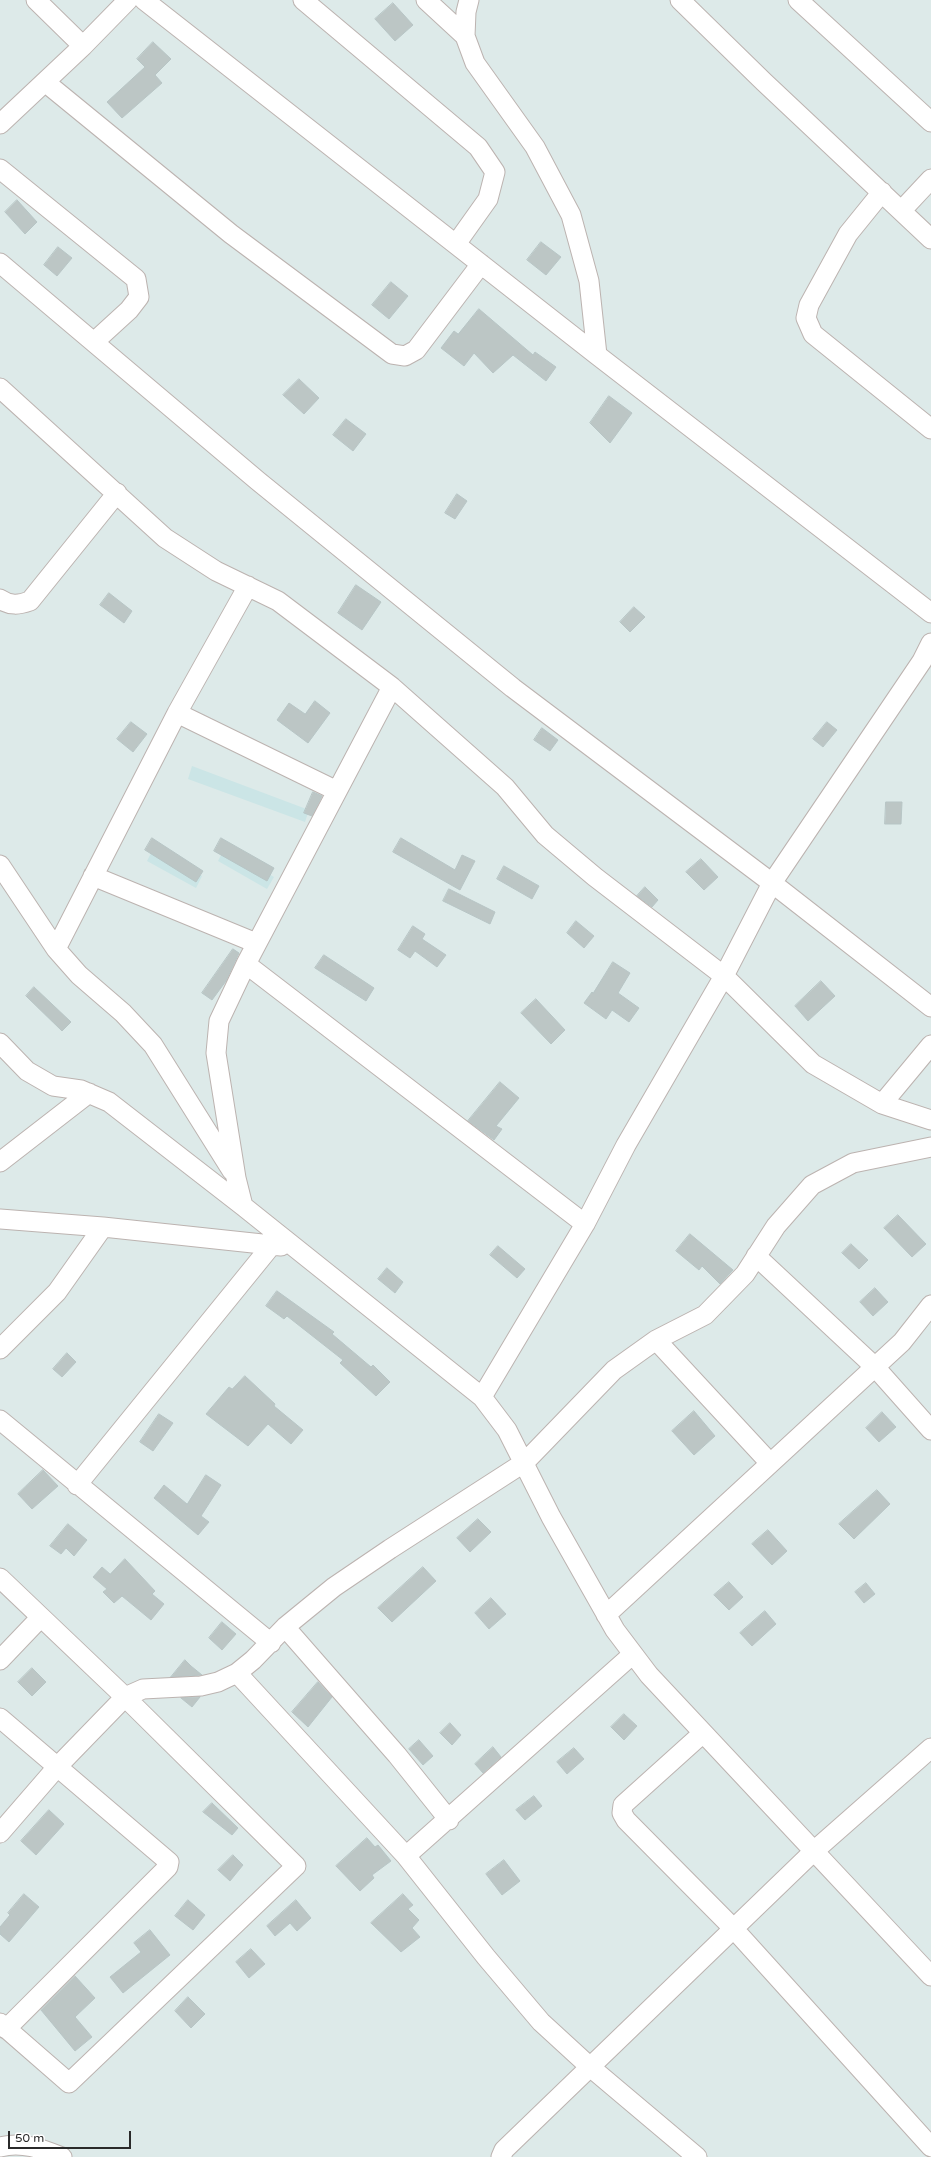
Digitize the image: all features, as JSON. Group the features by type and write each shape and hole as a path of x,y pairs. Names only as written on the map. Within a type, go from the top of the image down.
{"street":[{"path":"36,0 83,46"},
{"path":"0,124 83,46 128,0"},
{"path":"144,0 596,355 931,613"},
{"path":"303,0 478,146 494,172 488,199 456,244"},
{"path":"426,0 465,36"},
{"path":"469,0 466,12 465,36 475,62 535,147 571,214 589,281 596,355"},
{"path":"680,0 764,82 931,238"},
{"path":"798,0 931,122"},
{"path":"45,82 231,234 392,354 405,356 416,350 481,264"},
{"path":"0,169 136,279 139,297 129,310 94,342"},
{"path":"902,210 931,179"},
{"path":"882,192 848,234 809,306 806,318 813,334 931,429"},
{"path":"0,263 264,486 513,688 772,883 931,1007"},
{"path":"0,388 165,538 216,571 278,601 392,687 504,787 545,835 595,877 724,976 813,1064 882,1104 931,1120"},
{"path":"0,598 6,603 19,605 30,601 117,493"},
{"path":"56,949 177,713 248,586"},
{"path":"482,1397 585,1224 626,1145 724,976 772,883 926,664 931,643"},
{"path":"243,1206 236,1178 216,1053 219,1021 256,943 392,687"},
{"path":"177,713 337,791"},
{"path":"0,865 56,949 79,975 123,1013 153,1045 236,1178"},
{"path":"93,876 256,943"},
{"path":"246,964 585,1224"},
{"path":"0,1043 27,1072 53,1086 81,1090 108,1102 243,1206 482,1397 507,1430 525,1462 551,1517 615,1630 649,1675 931,1976"},
{"path":"882,1104 931,1045"},
{"path":"0,1162 90,1093"},
{"path":"0,1833 58,1766 125,1697 143,1689 201,1686 218,1682 237,1673 271,1643 285,1627 328,1592 390,1548 525,1462 614,1370 656,1340 705,1315 745,1274 776,1226 812,1185 853,1163 931,1147"},
{"path":"0,1219 103,1227 271,1246 293,1246"},
{"path":"0,1349 57,1292 103,1227"},
{"path":"77,1485 271,1246"},
{"path":"756,1256 875,1367 931,1430"},
{"path":"606,1615 902,1342 931,1305"},
{"path":"656,1340 770,1463"},
{"path":"0,1420 77,1485 271,1643"},
{"path":"0,1578 125,1697 296,1866 69,2083 3,2026 168,1867 169,1862 165,1857 0,1718"},
{"path":"0,1660 41,1617"},
{"path":"285,1627 397,1755 449,1820"},
{"path":"406,1856 449,1820 633,1654"},
{"path":"237,1673 406,1856 486,1957 541,2022 590,2066 697,2157"},
{"path":"703,1733 623,1805 622,1813 626,1820 733,1928 931,2147"},
{"path":"501,2157 504,2150 733,1928 814,1851 931,1748"},
{"path":"0,2147 7,2145 33,2146 62,2157"}],"shaded area":[{"path":"192,766 309,810 305,822 188,779"},
{"path":"153,849 202,876 196,888 147,861"},
{"path":"224,849 274,877 267,889 218,861"}],"building":[{"path":"393,3 413,25 395,41 375,19"},
{"path":"153,42 171,59 155,75 162,83 122,118 107,102 145,67 137,59"},
{"path":"17,200 37,222 25,234 5,212"},
{"path":"541,242 561,257 546,275 527,260"},
{"path":"58,247 72,258 57,276 44,265"},
{"path":"391,282 408,296 389,319 372,305"},
{"path":"479,309 533,355 535,352 556,367 546,381 513,355 493,373 474,353 464,366 441,348 454,331 458,334"},
{"path":"299,379 319,398 304,414 283,395"},
{"path":"609,396 632,413 610,443 590,423"},
{"path":"346,419 366,434 353,451 333,435"},
{"path":"457,494 467,501 455,519 445,513"},
{"path":"356,585 381,602 362,630 338,613"},
{"path":"109,593 132,611 124,623 100,605"},
{"path":"634,607 645,617 630,632 620,622"},
{"path":"315,701 330,713 308,743 277,720 289,703 305,714"},
{"path":"131,722 147,734 133,752 117,739"},
{"path":"827,722 837,730 823,747 813,739"},
{"path":"542,728 558,740 550,751 534,740"},
{"path":"313,792 322,796 312,816 304,813"},
{"path":"886,802 902,802 901,824 885,824"},
{"path":"152,838 203,871 196,882 145,850"},
{"path":"221,838 274,868 267,881 214,851"},
{"path":"401,838 455,870 462,855 475,861 460,890 393,852"},
{"path":"701,859 718,877 704,890 686,872"},
{"path":"504,866 539,886 532,899 497,879"},
{"path":"645,887 658,900 652,907 637,896"},
{"path":"449,889 495,912 490,924 443,901"},
{"path":"576,921 594,936 584,948 567,933"},
{"path":"413,926 425,934 422,939 446,955 437,967 415,951 410,958 398,950"},
{"path":"233,949 239,953 226,981 212,1000 202,993"},
{"path":"324,955 374,988 366,1001 315,968"},
{"path":"613,962 630,973 618,993 639,1008 629,1022 612,1010 606,1019 584,1003 592,992 593,993"},
{"path":"821,981 835,996 808,1021 795,1006"},
{"path":"34,987 71,1022 62,1031 26,996"},
{"path":"536,999 565,1030 551,1044 521,1013"},
{"path":"500,1082 519,1098 496,1126 502,1129 494,1140 468,1121"},
{"path":"898,1215 926,1244 912,1257 884,1228"},
{"path":"690,1234 733,1270 720,1284 702,1266 699,1270 676,1251"},
{"path":"851,1244 868,1260 859,1269 842,1253"},
{"path":"498,1246 525,1269 517,1278 490,1255"},
{"path":"387,1268 403,1282 395,1293 378,1279"},
{"path":"875,1288 888,1302 873,1316 860,1302"},
{"path":"277,1291 334,1332 332,1334 371,1367 373,1365 390,1382 376,1396 340,1363 343,1360 287,1316 284,1319 266,1306"},
{"path":"67,1353 76,1362 62,1377 53,1369"},
{"path":"245,1376 275,1404 274,1406 303,1430 291,1444 268,1424 248,1446 206,1414 229,1387 232,1389"},
{"path":"694,1411 715,1436 694,1455 672,1431"},
{"path":"882,1412 896,1427 879,1442 866,1428"},
{"path":"159,1414 173,1423 153,1451 140,1442"},
{"path":"43,1470 58,1486 32,1509 18,1494"},
{"path":"206,1475 221,1485 201,1516 209,1522 198,1535 154,1498 164,1485 187,1504"},
{"path":"877,1490 890,1504 854,1539 839,1524"},
{"path":"478,1519 491,1532 470,1552 457,1538"},
{"path":"68,1524 87,1540 74,1556 66,1548 61,1554 50,1546"},
{"path":"768,1530 787,1551 772,1565 752,1544"},
{"path":"125,1559 155,1591 152,1594 164,1604 151,1620 122,1596 114,1603 103,1592 107,1589 93,1577 102,1567 110,1574"},
{"path":"423,1567 436,1581 392,1622 378,1608"},
{"path":"729,1582 743,1597 729,1610 714,1595"},
{"path":"866,1583 875,1594 864,1603 855,1592"},
{"path":"491,1598 506,1614 489,1629 475,1613"},
{"path":"765,1611 776,1624 752,1646 740,1633"},
{"path":"222,1622 236,1634 222,1650 209,1638"},
{"path":"185,1660 191,1666 202,1675 171,1677"},
{"path":"32,1668 46,1682 32,1696 18,1682"},
{"path":"318,1682 332,1697 308,1727 292,1712"},
{"path":"200,1697 192,1707 181,1698"},
{"path":"624,1714 637,1726 624,1740 611,1727"},
{"path":"450,1723 461,1735 452,1745 440,1733"},
{"path":"419,1740 433,1756 423,1765 409,1749"},
{"path":"493,1747 501,1757 483,1773 475,1764"},
{"path":"574,1748 584,1759 567,1774 557,1762"},
{"path":"534,1796 542,1806 525,1820 516,1810"},
{"path":"212,1803 238,1828 232,1835 203,1812"},
{"path":"49,1810 64,1824 36,1855 21,1841"},
{"path":"367,1838 375,1847 378,1845 391,1861 372,1875 374,1878 360,1891 336,1866"},
{"path":"233,1855 243,1865 230,1881 218,1870"},
{"path":"504,1860 520,1881 502,1895 486,1874"},
{"path":"24,1894 39,1907 9,1942 0,1934 0,1927 10,1915 8,1913"},
{"path":"403,1894 413,1905 408,1909 419,1920 412,1928 420,1937 401,1952 371,1923"},
{"path":"188,1900 205,1915 193,1930 175,1916"},
{"path":"296,1900 311,1918 297,1931 290,1923 275,1936 267,1926"},
{"path":"150,1930 170,1955 123,1993 110,1977 141,1952 134,1943"},
{"path":"251,1949 265,1964 249,1978 236,1962"},
{"path":"75,1976 95,1998 75,2017 92,2037 75,2051 41,2010"},
{"path":"188,1997 205,2014 191,2028 175,2011"}]}
